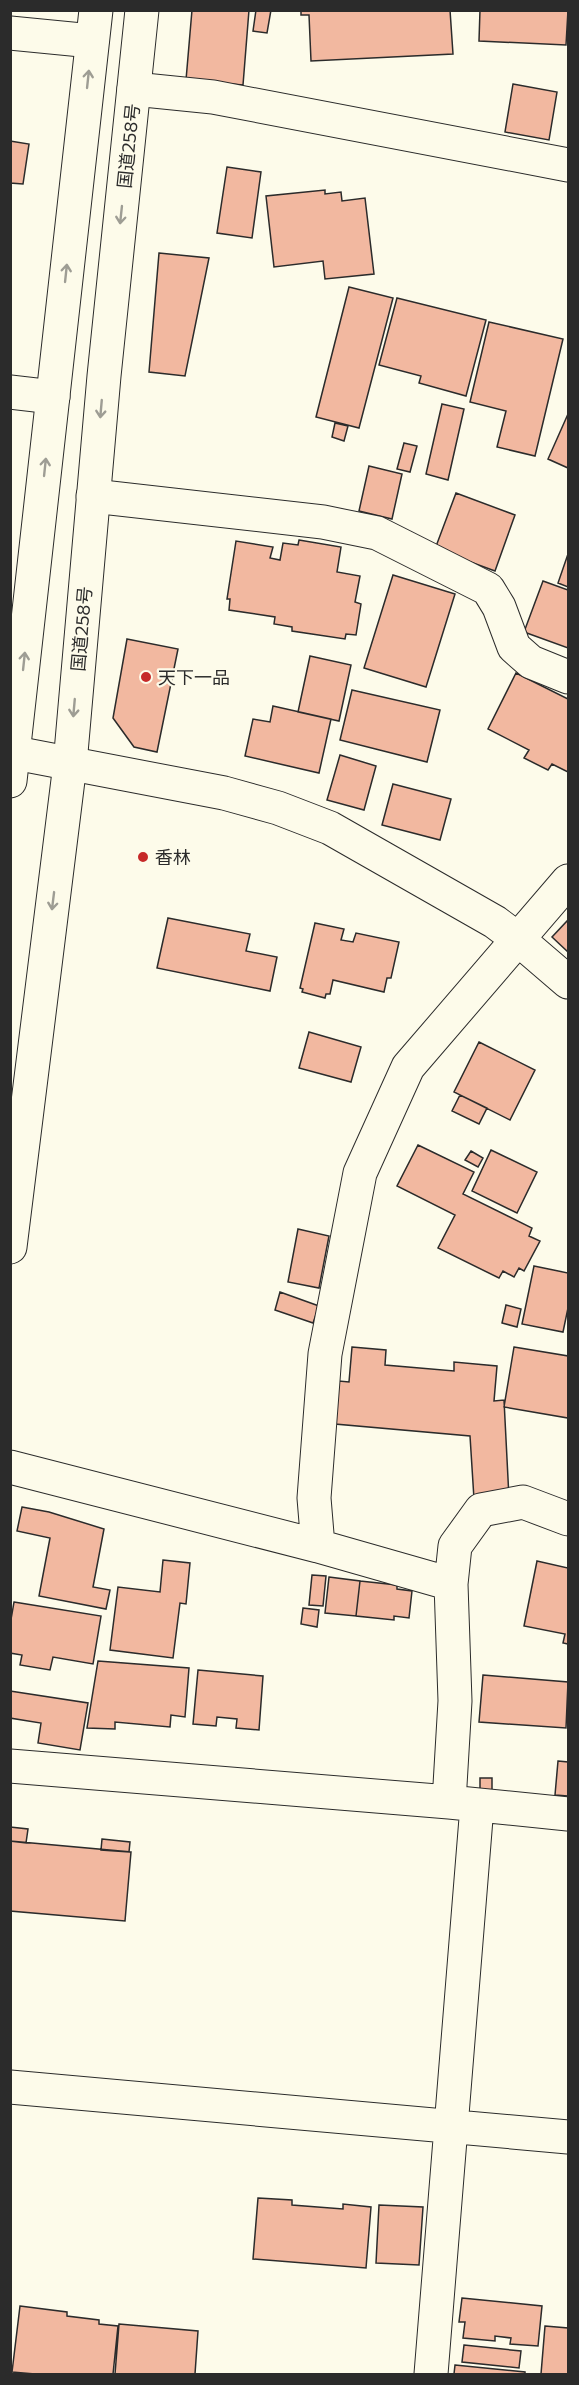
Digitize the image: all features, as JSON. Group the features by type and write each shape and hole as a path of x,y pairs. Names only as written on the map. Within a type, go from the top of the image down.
{"main road":[{"name":"国道258号","path":"10,1247 70,764 93,496 142,10"},
{"path":"10,33 94,26 12,762 70,764 224,793 278,808 320,824 495,922 568,982"},
{"path":"134,89 213,97 568,165"},
{"path":"10,392 52,397"},
{"path":"93,496 322,522 377,533 488,590 499,607 514,647 531,662 568,677"},
{"path":"318,1546 314,1498 325,1354 360,1173 408,1066 568,881"},
{"path":"10,1467 318,1546 452,1584"},
{"path":"431,2374 452,2127 463,1804 455,1701 452,1584 455,1546 481,1510 523,1502 568,1519"},
{"path":"10,1767 568,1814"},
{"path":"10,2087 568,2137"}],"building":[{"path":"192,10 249,10 243,85 186,80"},
{"path":"256,10 271,10 267,33 253,31"},
{"path":"301,10 450,10 453,54 311,61 309,15 301,15"},
{"path":"480,10 568,10 566,45 479,41"},
{"path":"513,84 557,92 549,140 505,132"},
{"path":"10,141 29,144 23,184 10,183"},
{"path":"227,167 261,172 252,238 217,233"},
{"path":"325,190 325,194 341,192 342,201 365,198 374,274 325,279 323,261 274,267 266,196"},
{"path":"159,253 209,258 185,376 149,372"},
{"path":"349,287 393,298 359,428 316,417"},
{"path":"397,298 486,320 466,396 419,383 421,376 379,365"},
{"path":"489,322 563,339 535,456 497,447 506,411 470,402"},
{"path":"442,404 464,409 448,480 426,474"},
{"path":"568,414 568,468 548,459"},
{"path":"335,423 348,426 344,441 332,437"},
{"path":"404,443 417,446 410,472 397,469"},
{"path":"369,466 402,474 392,519 359,511"},
{"path":"456,493 515,515 495,571 435,549"},
{"path":"299,540 341,547 337,572 360,576 355,602 361,604 356,635 346,634 345,639 292,631 292,627 274,624 275,617 229,610 230,599 227,599 236,541 273,547 270,558 280,560 283,543 298,545"},
{"path":"568,554 568,587 558,583"},
{"path":"393,575 455,594 426,687 364,668"},
{"path":"543,581 568,590 568,648 524,632"},
{"path":"127,639 178,649 157,752 134,747 113,718"},
{"path":"310,656 351,665 339,721 298,712"},
{"path":"516,673 568,699 568,772 552,764 548,770 524,758 529,750 488,729"},
{"path":"352,690 440,710 427,762 340,740"},
{"path":"273,706 331,719 319,773 245,756 253,719 270,722"},
{"path":"340,755 376,766 364,810 327,800"},
{"path":"393,784 451,799 440,840 382,825"},
{"path":"168,918 250,934 246,951 277,957 270,991 157,968"},
{"path":"568,920 568,952 552,937"},
{"path":"315,923 344,929 341,940 353,942 356,933 399,942 391,978 387,978 384,992 333,980 330,994 326,994 325,998 302,992 303,989 300,988"},
{"path":"309,1032 361,1047 351,1082 299,1068"},
{"path":"479,1042 535,1070 510,1120 454,1092"},
{"path":"460,1095 487,1108 479,1124 452,1111"},
{"path":"418,1145 474,1172 463,1194 532,1228 529,1236 540,1241 524,1271 519,1268 514,1277 503,1271 499,1278 438,1248 455,1215 397,1186"},
{"path":"491,1150 537,1172 517,1213 472,1191"},
{"path":"471,1151 483,1158 478,1167 465,1160"},
{"path":"298,1229 329,1236 319,1288 288,1282"},
{"path":"534,1266 568,1273 568,1308 563,1332 522,1324"},
{"path":"280,1292 319,1306 313,1323 275,1310"},
{"path":"506,1305 521,1309 517,1327 502,1323"},
{"path":"352,1347 386,1350 385,1365 454,1371 454,1362 497,1366 494,1401 504,1400 509,1498 474,1499 470,1436 335,1424 339,1381 349,1382"},
{"path":"514,1347 568,1356 568,1418 504,1407"},
{"path":"22,1507 49,1512 104,1529 93,1587 110,1590 106,1609 39,1596 50,1538 17,1531"},
{"path":"163,1560 190,1563 186,1604 180,1603 173,1658 110,1650 118,1587 160,1592"},
{"path":"537,1561 568,1568 568,1644 563,1643 565,1634 524,1626"},
{"path":"312,1575 326,1576 323,1606 309,1605"},
{"path":"329,1577 360,1581 356,1616 325,1613"},
{"path":"360,1581 397,1585 397,1589 412,1591 409,1618 394,1616 394,1620 356,1616"},
{"path":"14,1602 101,1616 93,1664 53,1657 50,1670 20,1665 22,1655 10,1653 10,1625"},
{"path":"303,1608 319,1610 317,1627 301,1624"},
{"path":"98,1661 189,1668 185,1717 171,1715 170,1727 115,1722 115,1729 87,1728"},
{"path":"198,1670 263,1676 259,1730 236,1728 237,1719 217,1717 216,1726 193,1724"},
{"path":"483,1675 568,1682 566,1728 479,1722"},
{"path":"10,1691 88,1703 80,1750 38,1743 41,1723 10,1718"},
{"path":"558,1761 568,1762 568,1796 555,1795"},
{"path":"480,1778 492,1778 492,1792 480,1791"},
{"path":"10,1827 28,1829 26,1843 10,1841"},
{"path":"102,1839 130,1842 129,1852 101,1850"},
{"path":"10,1841 131,1852 125,1921 10,1911"},
{"path":"258,2198 292,2200 292,2205 343,2209 343,2204 371,2207 366,2268 253,2259"},
{"path":"379,2205 423,2207 419,2265 376,2263"},
{"path":"462,2298 542,2306 538,2346 510,2344 511,2338 495,2336 495,2341 463,2338 465,2322 459,2322"},
{"path":"20,2306 67,2312 67,2316 99,2320 99,2324 118,2326 113,2374 12,2372"},
{"path":"119,2324 198,2331 195,2374 115,2374"},
{"path":"545,2326 568,2328 568,2374 541,2374"},
{"path":"464,2345 521,2351 519,2368 462,2362"},
{"path":"455,2365 525,2372 525,2374 454,2374"}],"place":[{"name":"天下一品","path":"146,677"},
{"name":"香林","path":"143,857"}]}
